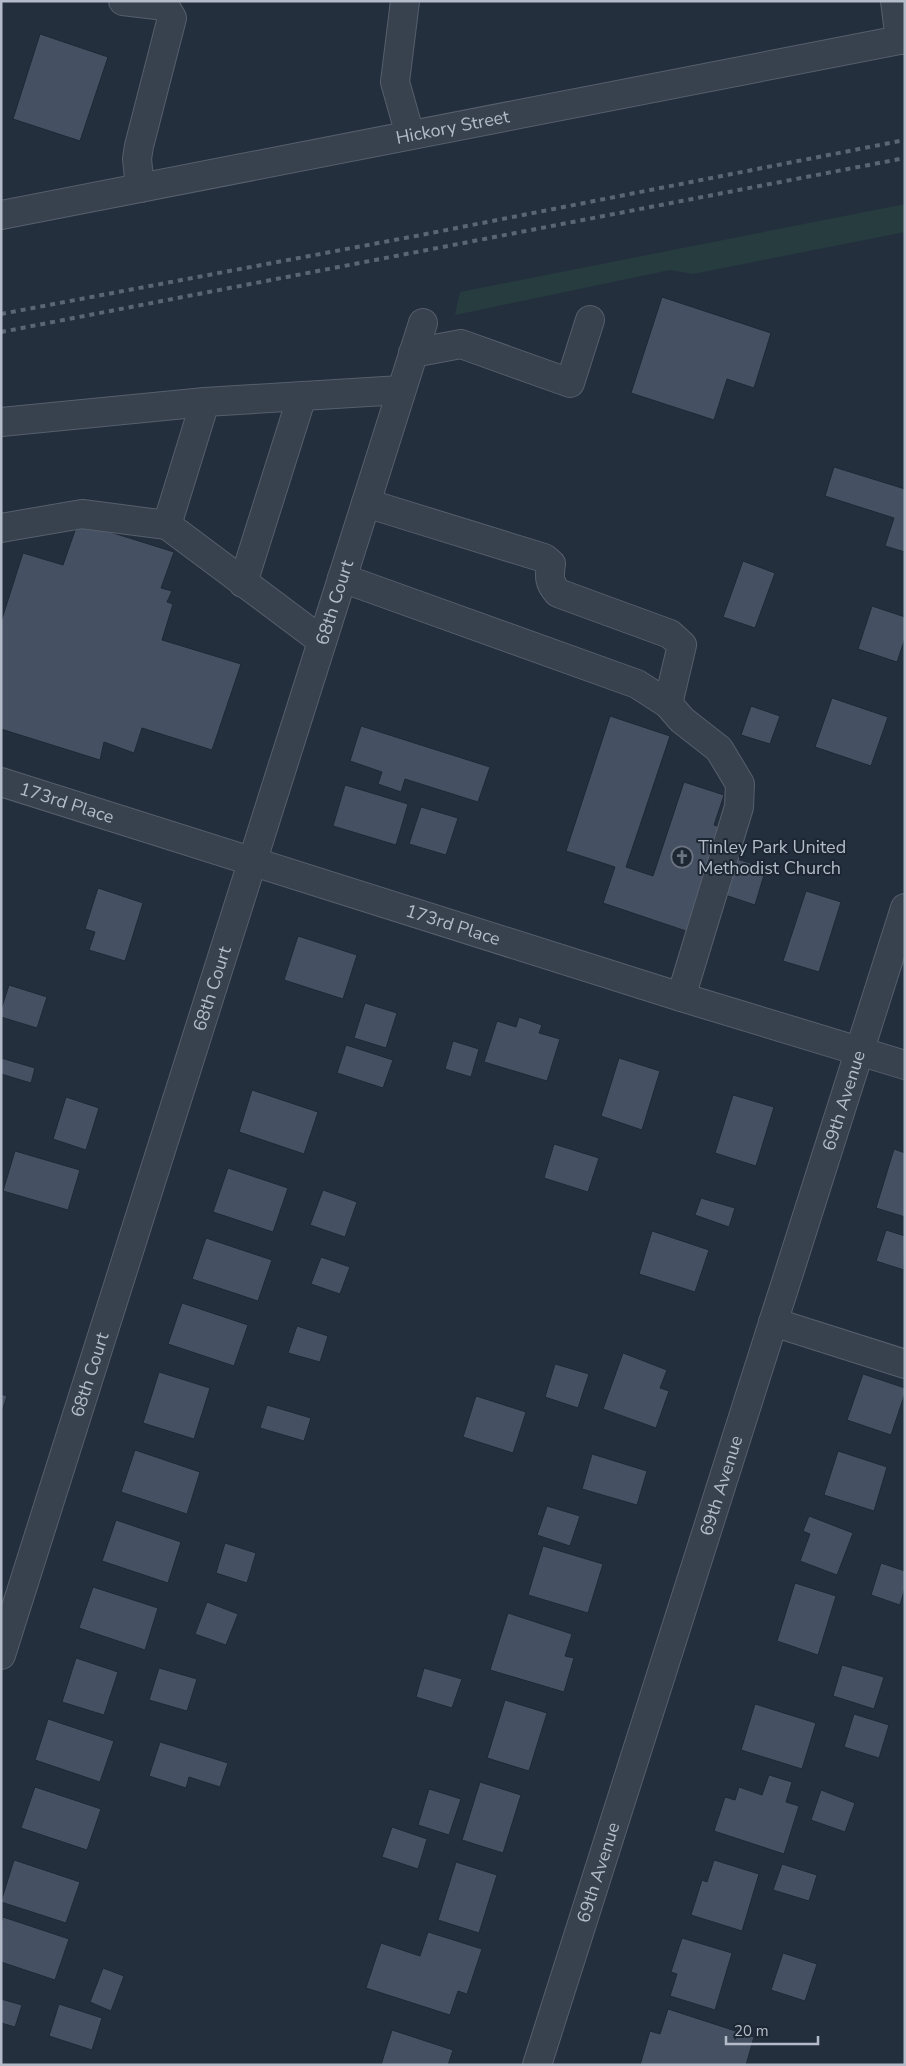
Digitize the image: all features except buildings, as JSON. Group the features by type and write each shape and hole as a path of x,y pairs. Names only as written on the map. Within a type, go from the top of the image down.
{"street":[{"path":"123,1 165,6 172,18 139,146 137,159 140,188"},
{"path":"405,1 395,82 410,135"},
{"path":"895,1 902,39"},
{"name":"Hickory Street","path":"1,216 902,39"},
{"path":"413,353 461,344 570,383 590,320"},
{"name":"68th Court","path":"1,1655 423,323"},
{"path":"1,422 205,402 401,390"},
{"path":"243,583 302,396"},
{"path":"167,525 205,402"},
{"path":"366,503 544,558 551,564 549,576 551,585 558,593 670,634 682,645 668,704"},
{"path":"1,528 82,514 167,525 322,641"},
{"path":"342,578 637,684 668,704 682,720 719,749 740,784 740,807 681,997"},
{"name":"173rd Place","path":"1,782 681,997 905,1065"},
{"name":"69th Avenue","path":"537,2065 905,908"},
{"path":"773,1322 905,1364"}],"green space":[{"path":"905,204 905,232 693,274 670,270 455,315 460,292"}],"railway":[{"path":"1,314 421,235 905,140"},
{"path":"1,332 905,158"}],"place":[{"name":"Tinley Park United Methodist Church","path":"682,857"}]}
